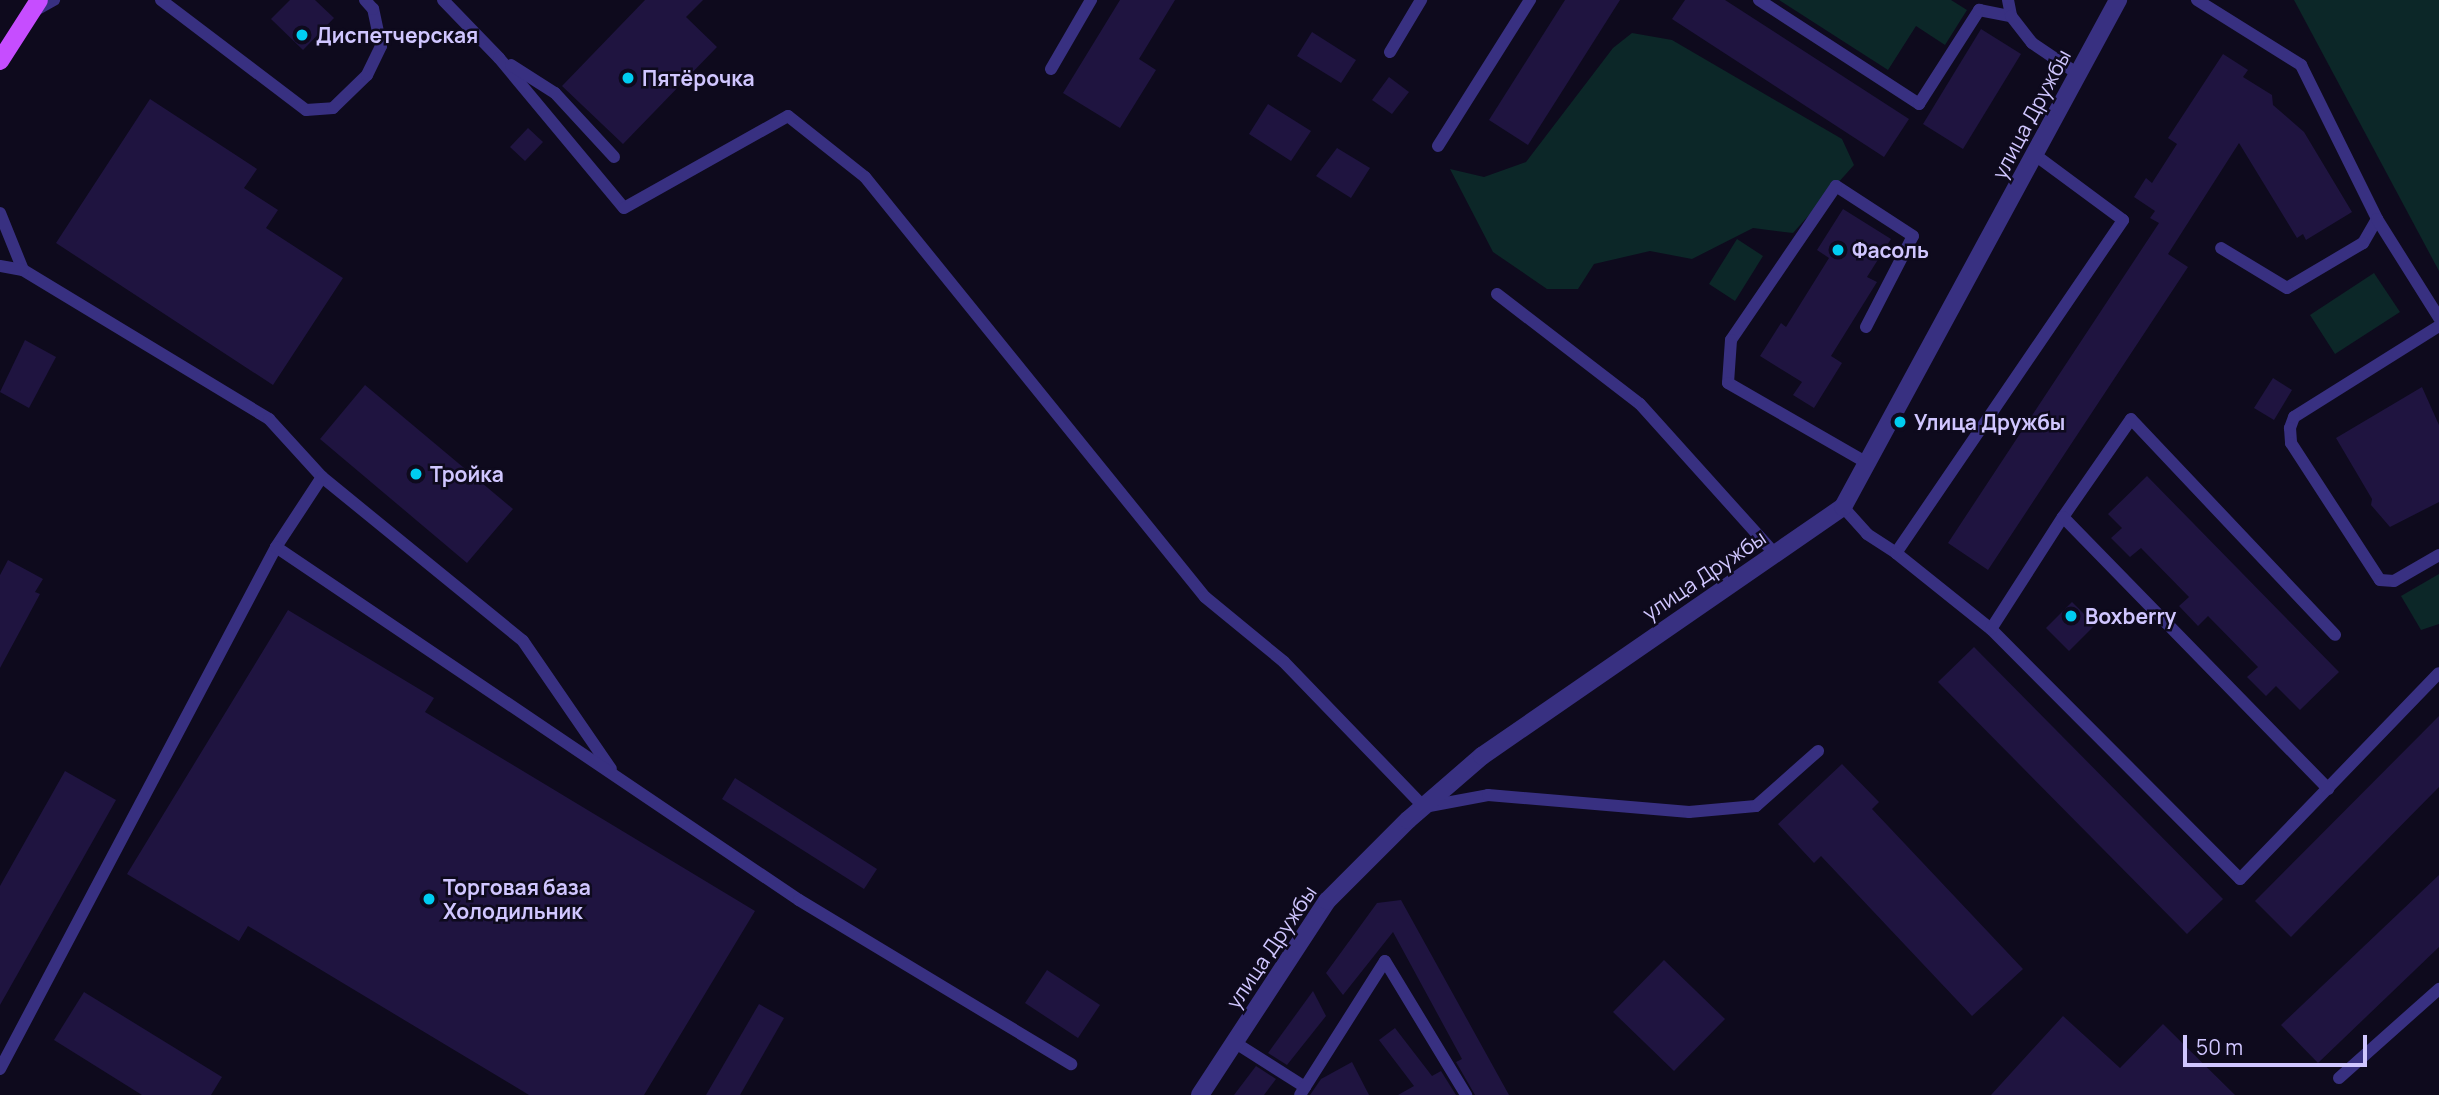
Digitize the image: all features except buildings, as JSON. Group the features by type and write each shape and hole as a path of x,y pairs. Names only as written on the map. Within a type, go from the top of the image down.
{"main road":[{"path":"0,61 35,7"}],"street":[{"name":"улица Дружбы","path":"1200,1095 1327,901 1424,807 1482,756 1843,507 2118,0"}],"lane":[{"path":"35,7 54,0"},
{"path":"161,0 306,110 333,108 367,75 381,46 373,9 365,0"},
{"path":"443,0 499,58 624,208 788,116 865,177 1205,597 1284,662 1424,807 1488,795 1689,813 1756,806 1818,751"},
{"path":"1051,69 1091,0"},
{"path":"1390,52 1422,0"},
{"path":"1438,146 1530,0"},
{"path":"1759,0 1919,104 1979,10 2011,16"},
{"path":"2008,0 2011,16 2032,43 2078,74"},
{"path":"2197,0 2301,65 2377,219 2439,318"},
{"path":"499,58 555,93 614,157"},
{"path":"1896,553 2123,220 2035,155"},
{"path":"1866,327 1913,236 1836,186 1731,340 1728,383 1867,463"},
{"path":"0,213 23,270"},
{"path":"2221,248 2287,288 2363,243 2377,219"},
{"path":"0,266 23,270 269,419 322,477 523,641 615,775"},
{"path":"1497,294 1640,404 1775,554"},
{"path":"2439,326 2294,417 2290,428 2291,443 2380,580 2395,581 2439,555"},
{"path":"1991,629 2063,517 2131,419 2335,635"},
{"path":"0,1069 275,547 322,477"},
{"path":"1843,507 1867,534 1896,553 1991,629 2240,879 2439,673"},
{"path":"2063,517 2328,789"},
{"path":"275,547 799,900 1071,1064"},
{"path":"1234,1042 1302,1091 1385,961 1466,1095"},
{"path":"2339,1078 2439,989"}],"green space":[{"path":"1779,0 1951,0 1967,10 1945,45 1916,26 1888,70"},
{"path":"2294,0 2439,0 2439,271"},
{"path":"1632,33 1672,40 1842,139 1854,165 1793,233 1753,228 1692,259 1650,251 1594,264 1578,289 1547,289 1493,252 1450,169 1484,177 1526,162 1613,48"},
{"path":"1737,239 1763,256 1735,301 1709,284"},
{"path":"2374,273 2400,312 2335,354 2310,315"},
{"path":"2439,574 2439,624 2421,630 2401,596"}],"place":[{"name":"Диспетчерская","path":"302,35"},
{"name":"Пятёрочка","path":"628,78"},
{"name":"Фасоль","path":"1838,250"},
{"name":"Улица Дружбы","path":"1900,422"},
{"name":"Тройка","path":"416,474"},
{"name":"Boxberry","path":"2071,616"},
{"name":"Торговая база Холодильник","path":"429,899"}]}
